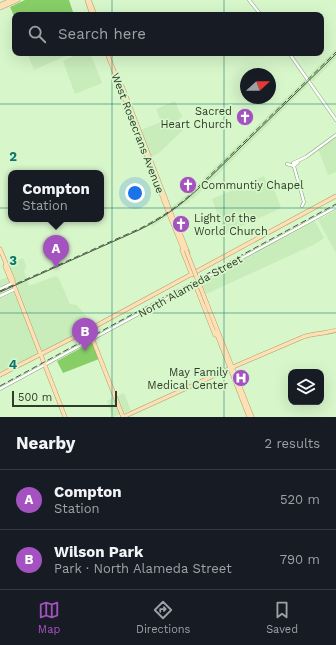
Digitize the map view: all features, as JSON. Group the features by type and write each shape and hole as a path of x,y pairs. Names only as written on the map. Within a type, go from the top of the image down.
{"main road":[{"path":"0,5 11,0"},
{"path":"0,8 18,0"},
{"path":"88,0 93,12"},
{"name":"West Rosecrans Avenue","path":"109,56 172,218"},
{"name":"North Alameda Street","path":"0,375 89,330 336,196"},
{"path":"172,218 220,343"},
{"path":"172,218 177,224 196,272"},
{"path":"172,218 192,275"},
{"path":"0,249 6,264 6,270 13,283 40,356 65,417"},
{"path":"200,281 249,417"},
{"path":"195,284 252,417"},
{"path":"206,304 220,336"},
{"path":"89,330 123,417 231,368 309,335 336,330"}],"street":[{"path":"250,0 259,12"},
{"path":"291,56 336,120"},
{"path":"287,164 293,164 300,160 336,136"},
{"path":"293,164 304,202 302,206"},
{"name":"North Alameda Street","path":"0,389 336,207"},
{"path":"0,289 13,283"},
{"path":"0,296 15,289"}],"shaded area":[{"path":"336,49 336,58 313,81 311,80 307,84 308,85 193,199 190,199 189,202 182,205 152,227 150,222 162,215 190,192"},
{"path":"28,56 65,56 34,70"},
{"path":"74,56 91,56 102,83 75,94 63,61"},
{"path":"175,101 182,116 176,123 183,130 159,153 151,157 141,130 161,122 156,109"},
{"path":"336,137 336,172 328,175 318,149"},
{"path":"264,176 270,191 274,189 281,208 225,234 212,199"},
{"path":"336,210 336,253 318,220"},
{"path":"315,221 324,238 313,245 206,294 201,283 210,276"},
{"path":"23,258 26,266 24,271 29,286 56,276 58,277 70,304 77,305 86,316 90,327 0,373 0,297 2,296 0,292 0,280 13,275 9,264"},
{"path":"124,393 131,410 113,417 107,401"}],"green space":[{"path":"25,0 69,0 73,12 12,12 10,7"},
{"path":"92,342 99,359 63,373 57,361"}],"tram line":[{"path":"0,292 139,230 171,211 199,188 336,54"}],"railway":[{"path":"0,291 141,228 175,207 193,192 336,52"},
{"path":"0,386 336,204"}],"place":[{"name":"Sacred Heart Church","path":"245,117"},
{"name":"Communtiy Chapel","path":"188,185"},
{"name":"Light of the World Church","path":"181,224"},
{"name":"Compton","path":"56,268"},
{"name":"Wilson Park","path":"85,351"},
{"name":"May Family Medical Center","path":"241,378"}]}
